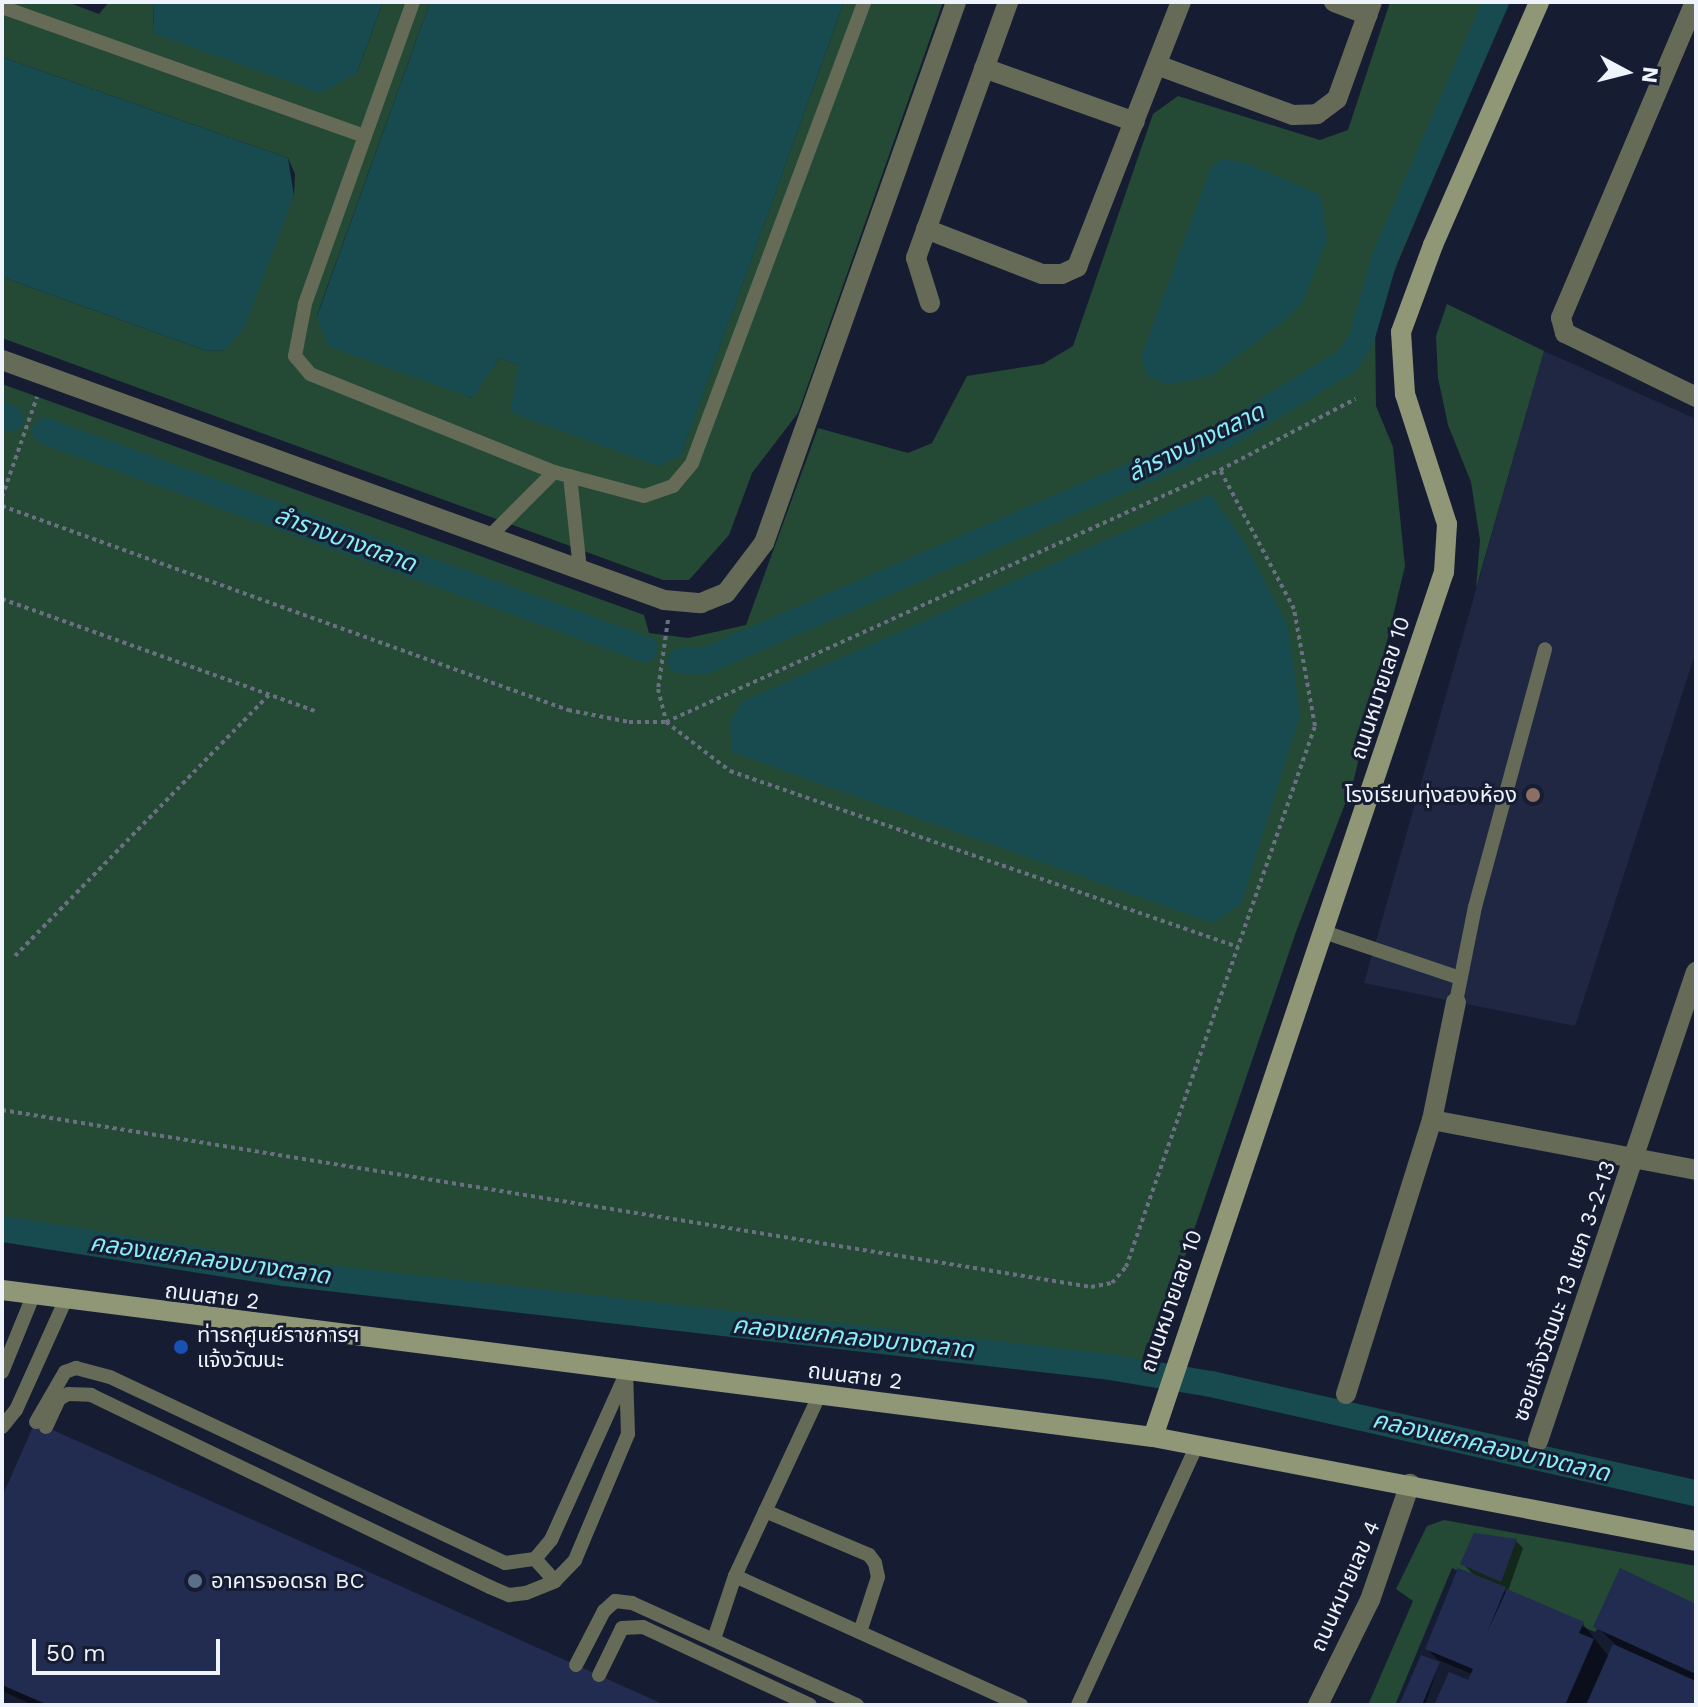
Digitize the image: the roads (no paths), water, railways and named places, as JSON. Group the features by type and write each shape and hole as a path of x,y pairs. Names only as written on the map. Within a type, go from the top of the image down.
{"street":[{"path":"2,360 580,569 672,600 701,603 726,593 764,543 956,2"},
{"path":"930,303 916,258 1008,2"},
{"path":"926,229 1042,274 1073,270 1083,259 1181,2"},
{"path":"1157,65 1293,115 1311,116 1337,99 1370,8 1334,2"},
{"name":"ถนนหมายเลข 10","path":"1153,1437 1167,1384 1324,932 1444,572 1447,524 1405,394 1401,332 1433,245 1539,2"},
{"path":"1695,2 1561,318 1565,333 1696,397"},
{"path":"984,68 1135,122"},
{"name":"ซอยแจ้งวัฒนะ 13 แยก 3-2-13","path":"1538,1441 1696,972"},
{"path":"1346,1394 1432,1120 1456,1002"},
{"path":"1432,1120 1636,1156 1696,1170"},
{"name":"ถนนสาย 2","path":"2,1290 65,1301 1153,1437 1696,1541"},
{"name":"ถนนหมายเลข 4","path":"1318,1705 1370,1600 1410,1484"}],"lane":[{"path":"413,2 305,304 295,356 310,374 554,472 644,496 673,486 692,463 864,2"},
{"path":"2,7 365,136"},
{"path":"489,537 554,472"},
{"path":"570,476 580,569"},
{"path":"1456,1002 1545,649"},
{"path":"1324,932 1460,978"},
{"path":"2,1372 33,1296"},
{"path":"2,1427 16,1410 65,1301"},
{"path":"76,1368 110,1377 505,1563 535,1559 551,1540 626,1372 628,1434 575,1560 555,1581 526,1593 509,1595 91,1395 68,1394 59,1399 41,1425 50,1391 65,1372 76,1368"},
{"path":"714,1639 735,1576 819,1396"},
{"path":"1078,1705 1197,1445"},
{"path":"765,1511 869,1555 878,1577 860,1632"},
{"path":"535,1559 555,1581"},
{"path":"735,1576 1021,1705"},
{"path":"576,1665 604,1611 615,1601 632,1603 857,1705"},
{"path":"599,1675 622,1628 643,1627 810,1705"}],"waterway":[{"name":"ลำรางบางตลาด","path":"681,661 707,660 1225,435 1347,361 1361,340 1385,257 1496,2"},
{"name":"ลำรางบางตลาด","path":"2,415 10,418"},
{"name":"ลำรางบางตลาด","path":"45,431 645,649"},
{"name":"คลองแยกคลองบางตลาด","path":"2,1229 284,1273 1110,1367 1211,1384 1696,1493"}],"place":[{"name":"โรงเรียนทุ่งสองห้อง","path":"1533,795"},
{"name":"ท่ารถศูนย์ราชการฯ แจ้งวัฒนะ","path":"181,1347"},
{"name":"อาคารจอดรถ BC","path":"195,1581"}]}
